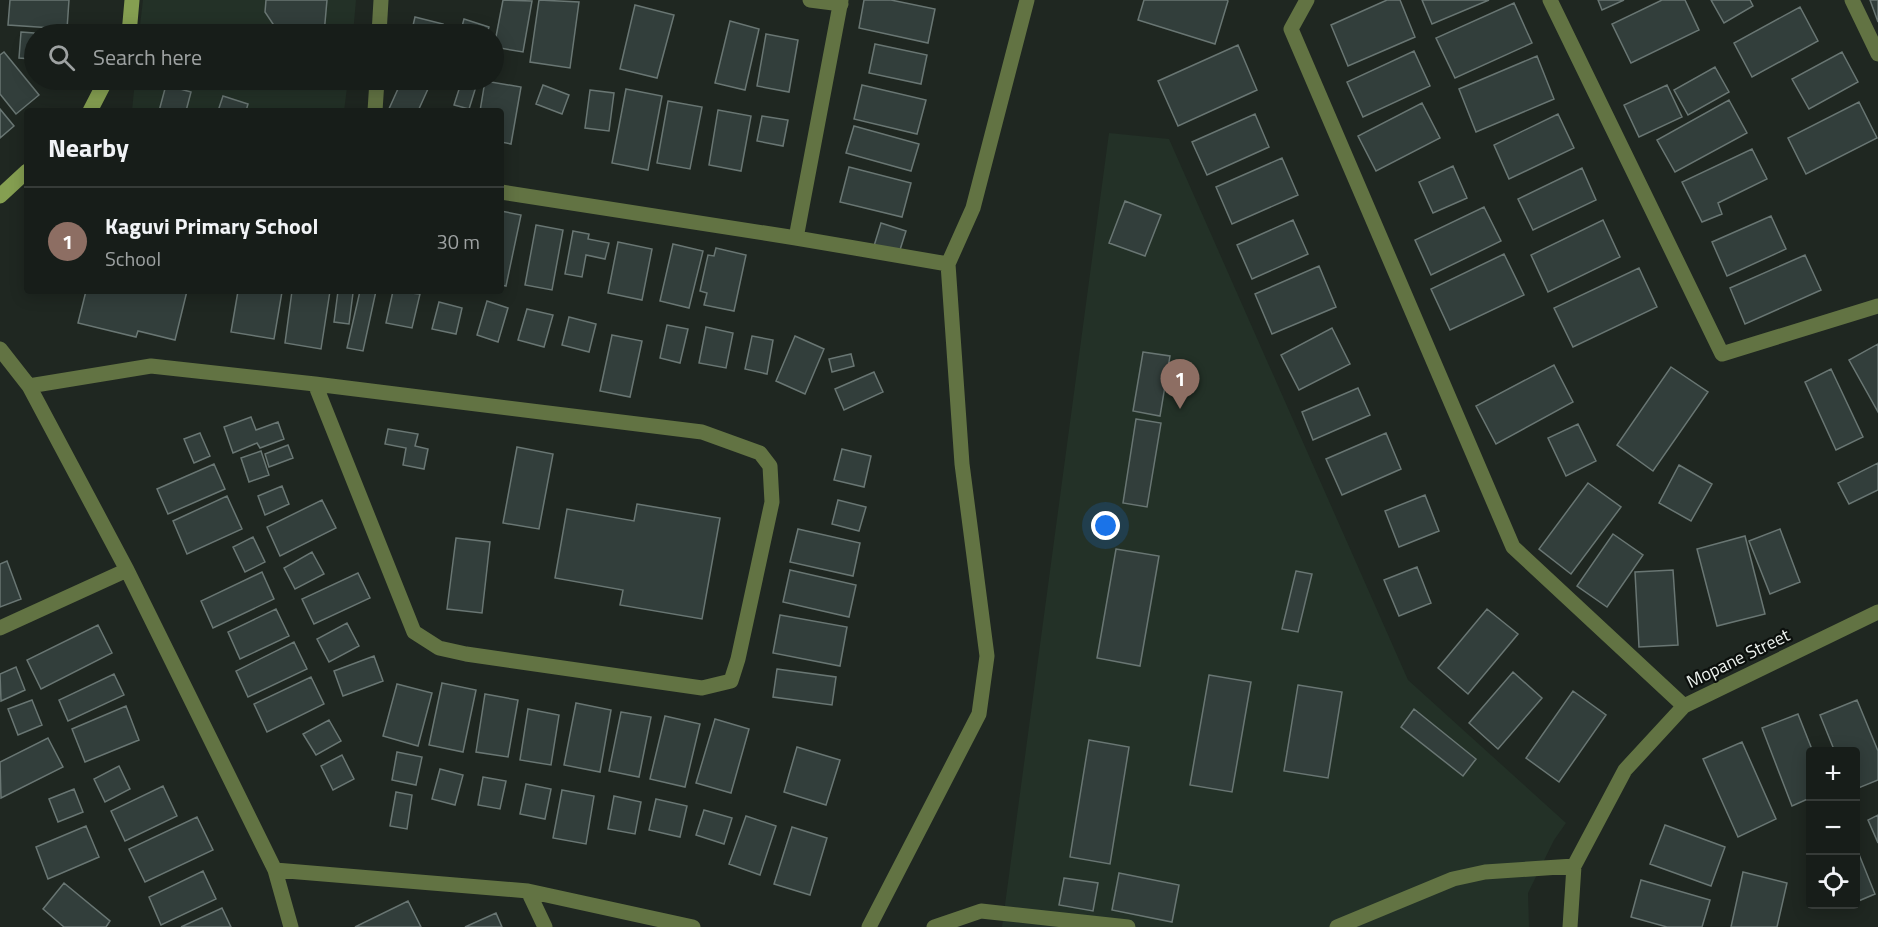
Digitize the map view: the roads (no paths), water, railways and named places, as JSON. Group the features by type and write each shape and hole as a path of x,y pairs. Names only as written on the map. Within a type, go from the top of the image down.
{"street":[{"path":"130,24 132,0"},
{"path":"380,24 381,0"},
{"path":"796,238 841,2 810,0"},
{"path":"868,927 979,714 987,656 962,464 948,264 973,208 1027,0"},
{"path":"1307,0 1291,29 1513,546 1684,706"},
{"path":"1550,0 1722,354 1878,306"},
{"path":"1852,0 1878,54"},
{"path":"92,108 101,90"},
{"path":"375,108 376,90"},
{"path":"0,196 24,174"},
{"path":"504,192 948,264"},
{"path":"0,350 29,386 127,570 275,870 291,927"},
{"path":"29,386 151,366 315,384 702,432 760,453 770,466 772,502 738,659 731,681 702,688 466,654 439,648 414,632 315,384"},
{"path":"0,628 127,570"},
{"name":"Mopane Street","path":"1570,927 1574,866 1625,770 1684,706 1878,612"},
{"path":"1338,927 1453,879 1485,872 1574,866"},
{"path":"275,870 528,891 693,927"},
{"path":"528,891 545,927"},
{"path":"934,927 981,910 1128,927"}],"place":[{"name":"Kaguvi Primary School","path":"1180,409"}]}
